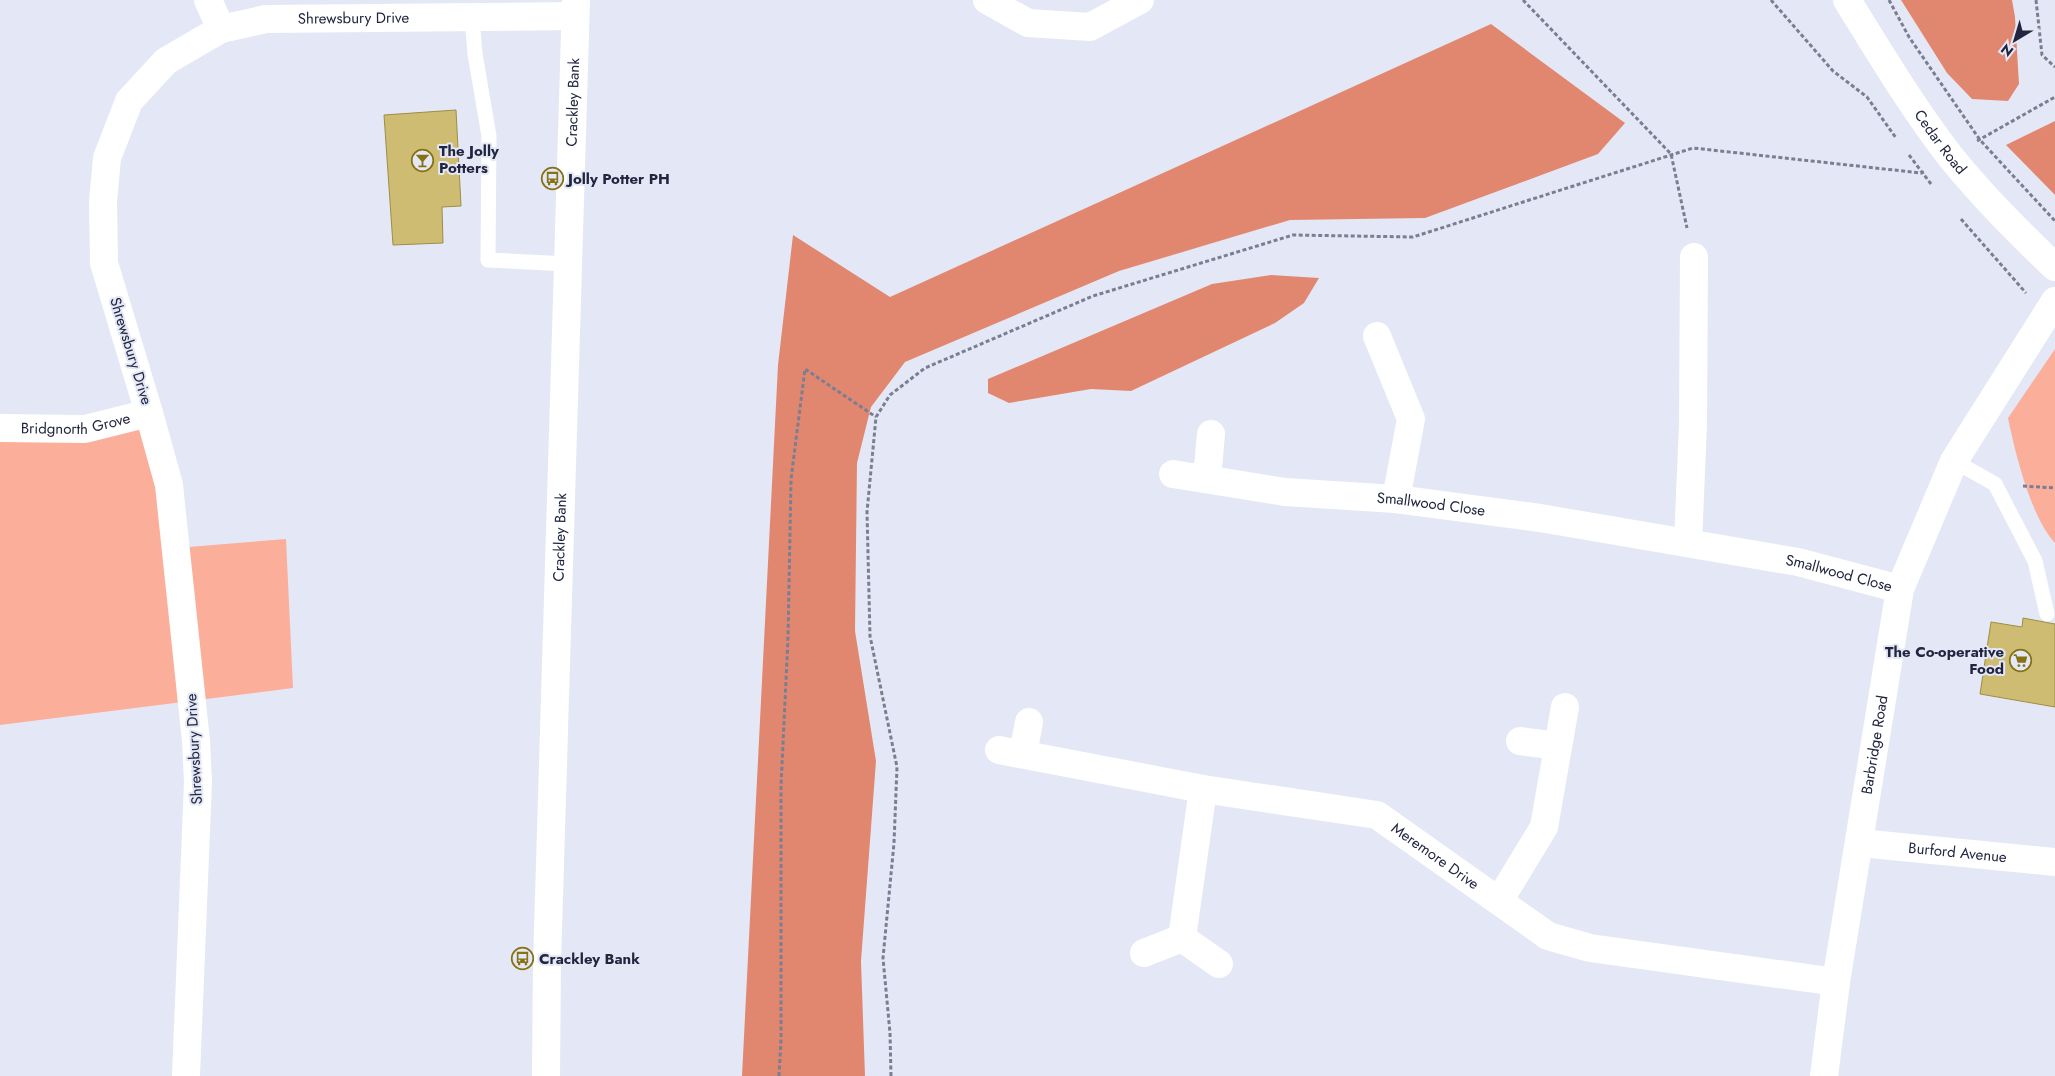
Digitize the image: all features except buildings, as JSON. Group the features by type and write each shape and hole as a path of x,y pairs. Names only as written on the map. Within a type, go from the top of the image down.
{"street":[{"path":"208,0 221,29"},
{"path":"987,0 1028,23 1090,27 1140,0"},
{"name":"Cedar Road","path":"1847,0 1898,83 1951,156 2010,225 2055,266"},
{"name":"Shrewsbury Drive","path":"186,1076 198,782 197,750 169,485 150,414 104,263 103,202 107,158 129,101 166,61 221,29 266,19 472,17 576,8"},
{"name":"Crackley Bank","path":"546,1076 547,952 576,8"},
{"path":"1688,543 1693,424 1694,258"},
{"name":"Barbridge Road","path":"1824,1076 1836,982 1900,590 1954,461 2050,308"},
{"path":"1377,336 1411,419 1396,499"},
{"name":"Bridgnorth Grove","path":"0,428 85,429 150,414"},
{"path":"1207,479 1210,434"},
{"name":"Smallwood Close","path":"1172,474 1285,492 1396,499 1540,518 1798,562 1900,590"},
{"path":"1499,901 1544,827 1565,707"},
{"name":"Meremore Drive","path":"1029,722 1011,752 1203,789 1377,815 1548,936 1590,948 1836,982"},
{"path":"1520,741 1558,746"},
{"path":"1182,938 1203,789"},
{"name":"Burford Avenue","path":"1860,843 2055,862"},
{"path":"1144,953 1182,938"},
{"path":"1182,938 1219,964"}],"lane":[{"path":"472,17 475,54 490,136 488,260 568,264"},
{"path":"1954,461 1995,484 2035,561 2047,614"}],"path":[{"path":"1523,0 1670,154 1694,258"},
{"path":"1771,0 1833,71 1867,97 1900,143"},
{"path":"1889,0 1909,37 1980,140 2055,221"},
{"path":"2036,0 2042,55 2055,66"},
{"path":"1980,140 2055,97"},
{"path":"1905,150 1934,188"},
{"path":"1960,218 2050,308"},
{"path":"779,1076 781,1039 781,786 788,638 791,489 805,369 876,417"}],"shaded area":[{"path":"1901,0 2012,0 2015,17 2019,84 2008,101 1972,99 1947,73"},
{"path":"1491,24 1625,123 1598,154 1425,218 1290,220 1119,271 905,362 871,407 857,463 855,631 876,761 861,961 865,1076 742,1076 778,365 793,235 890,297"},
{"path":"2055,121 2055,195 2006,145"},
{"path":"1271,275 1319,278 1304,303 1275,323 1131,391 1091,389 1009,403 988,393 988,379 1212,284"},
{"path":"2055,349 2055,543 2046,532 2031,501 2008,418"},
{"path":"149,413 176,548 286,539 293,688 0,725 0,428"}],"place":[{"name":"The Jolly Potters","path":"423,160"},
{"name":"Jolly Potter PH","path":"552,179"},
{"name":"The Co-operative Food","path":"2020,661"},
{"name":"Crackley Bank","path":"523,959"}]}
